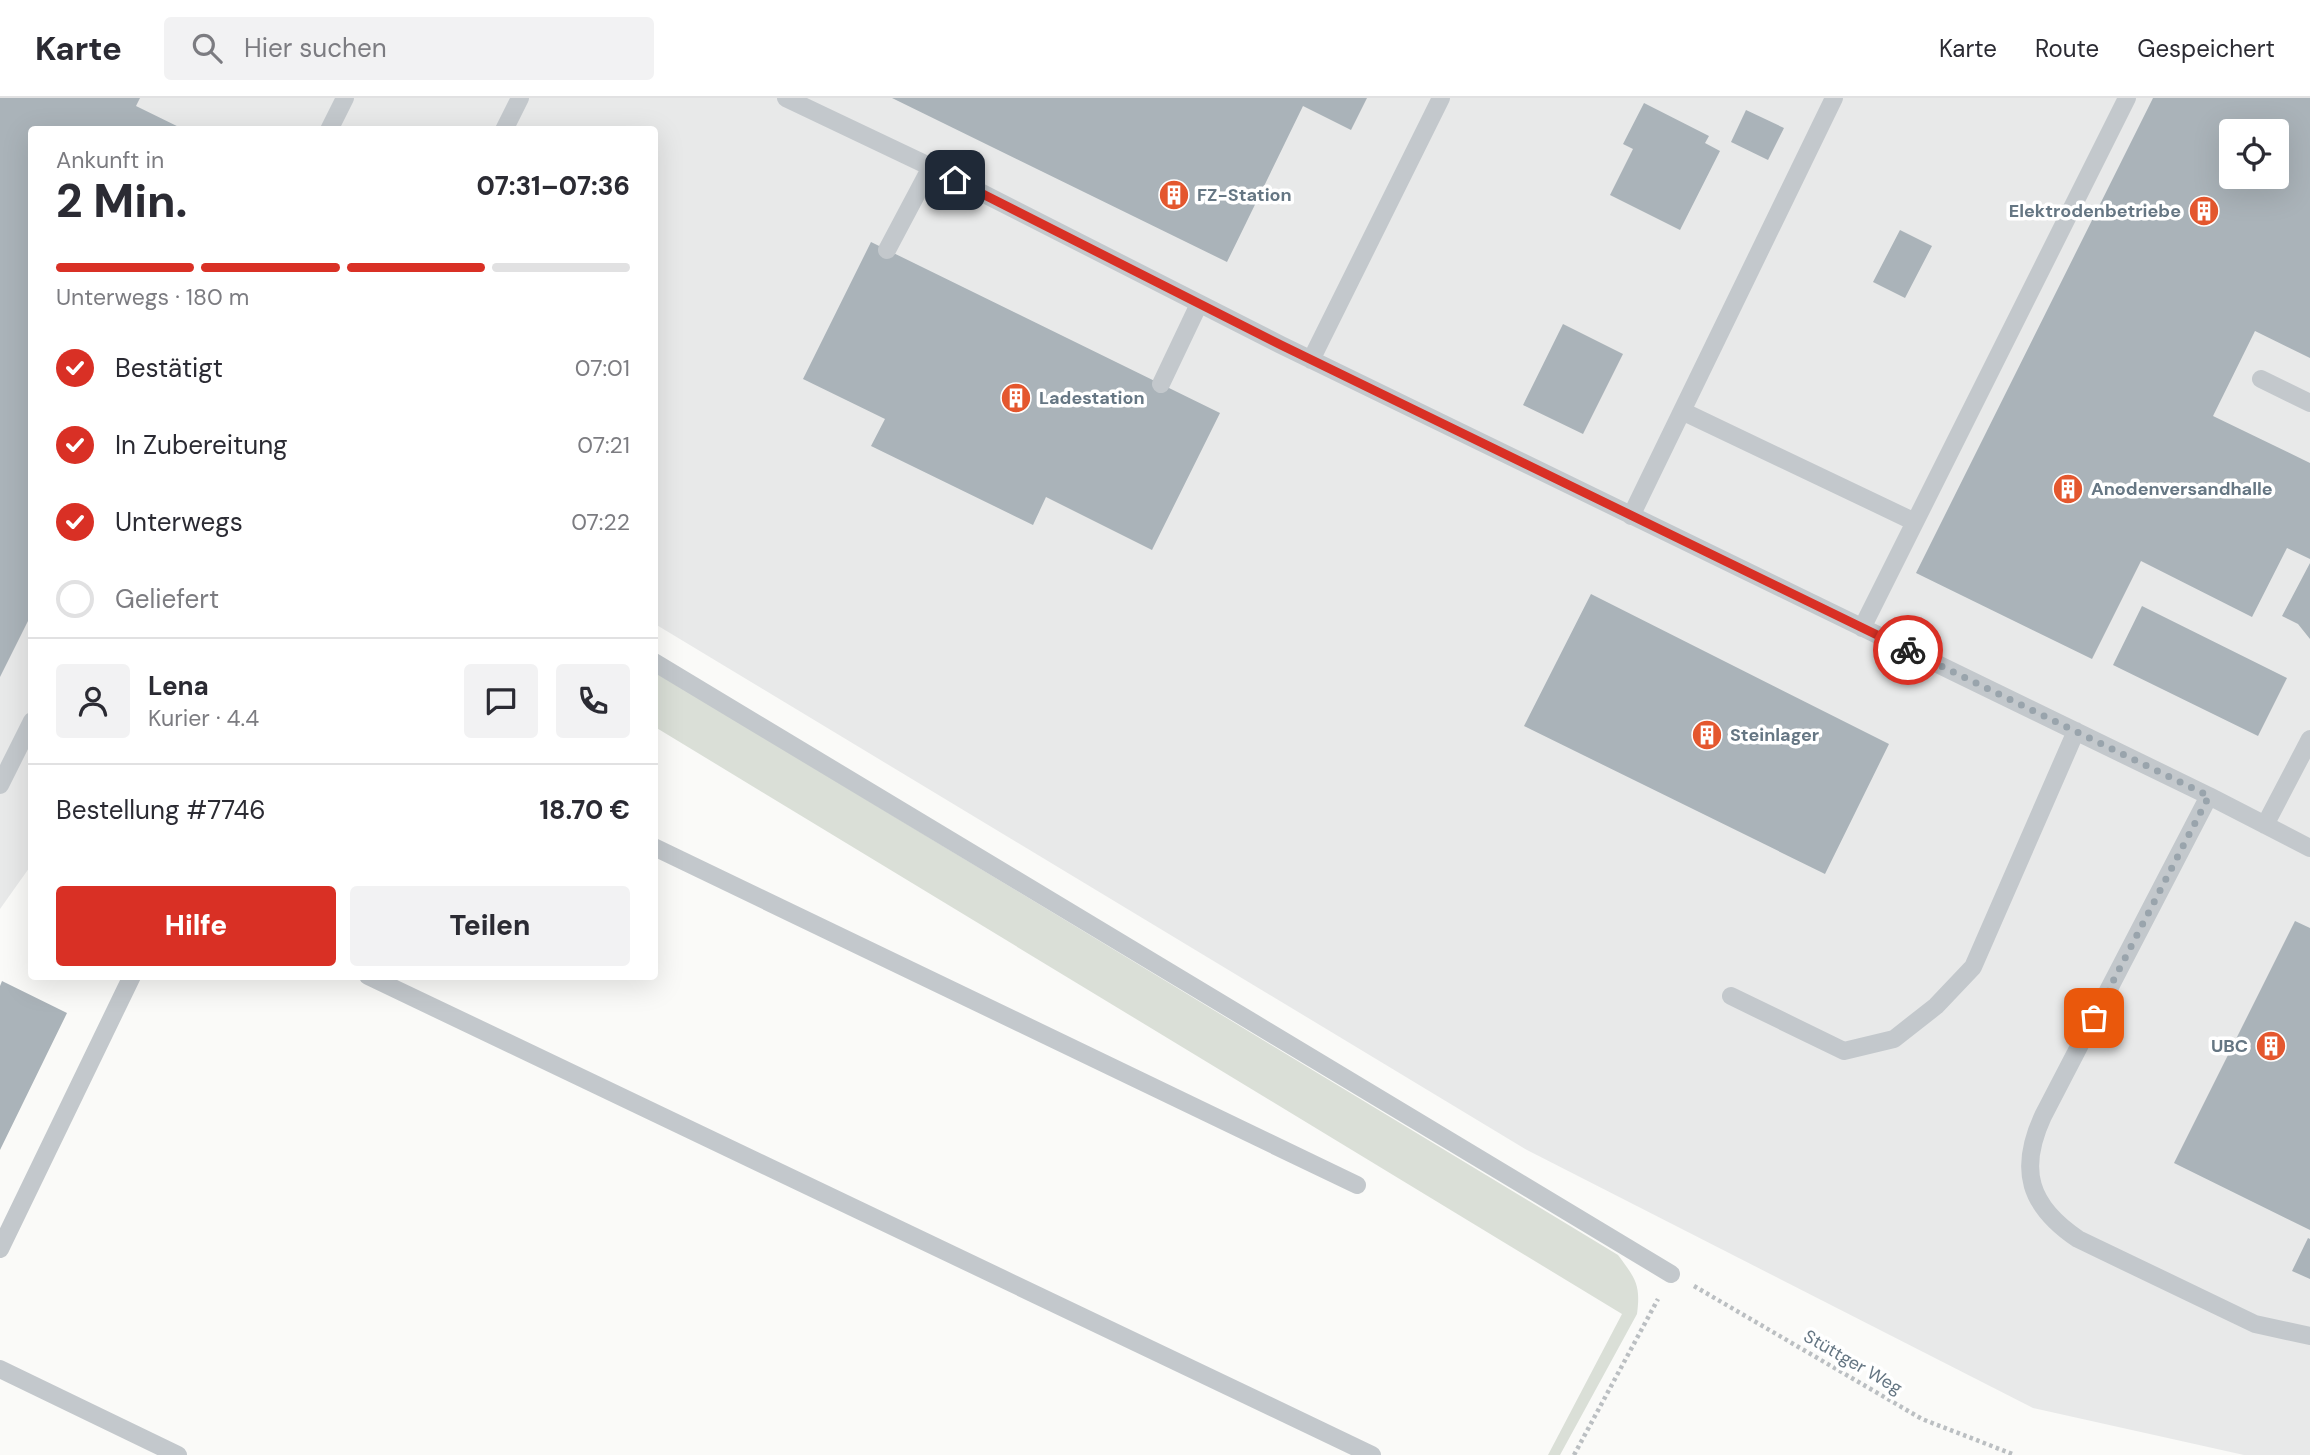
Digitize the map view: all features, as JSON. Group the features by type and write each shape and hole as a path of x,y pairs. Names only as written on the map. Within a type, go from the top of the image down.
{"lane":[{"path":"331,126 345,98"},
{"path":"506,126 520,98"},
{"path":"786,98 931,167 1311,360 2076,731 2310,848"},
{"path":"1311,360 1441,98"},
{"path":"1631,516 1834,98"},
{"path":"1862,628 2127,98"},
{"path":"887,250 931,167"},
{"path":"1161,384 1199,304"},
{"path":"2261,379 2310,403"},
{"path":"1682,411 1915,522"},
{"path":"658,664 1677,1277"},
{"path":"0,786 28,729"},
{"path":"1731,996 1844,1051 1894,1038 1936,1006 1973,967 2076,731"},
{"path":"2265,825 2310,739"},
{"path":"2209,796 2035,1132 2030,1148 2031,1178 2036,1196 2046,1213 2078,1239 2255,1324 2310,1336"},
{"path":"658,849 1357,1185"},
{"path":"0,1249 130,980"},
{"path":"376,980 1372,1455"},
{"path":"0,1369 178,1455"}],"path":[{"path":"1574,1455 1677,1277"},
{"name":"Stüttger Weg","path":"1677,1277 1922,1419 2015,1455"}],"shaded area":[{"path":"0,98 2310,98 2310,1455 2244,1455 2033,1408 1527,1150 658,626 658,126 28,126 28,870 0,909"},
{"path":"658,673 1618,1255 1637,1288 1637,1314 1560,1455 1548,1455 1622,1314 658,729"}],"building":[{"path":"0,98 140,98 136,106 177,126 28,126 28,621 0,677"},
{"name":"FZ-Station","path":"892,98 1367,98 1351,130 1303,106 1227,262"},
{"path":"2153,98 2310,98 2310,358 2255,331 2213,416 2310,463 2310,559 2287,548 2252,617 2141,561 2092,659 1916,573"},
{"path":"1644,103 1709,136 1705,143 1720,151 1680,230 1610,195 1633,149 1623,144"},
{"path":"1746,110 1784,128 1768,160 1731,142"},
{"path":"1900,230 1932,246 1905,298 1873,282"},
{"name":"Ladestation","path":"871,242 1220,413 1152,550 1046,497 1033,525 871,446 885,419 803,379"},
{"path":"1563,324 1623,354 1583,434 1523,405"},
{"path":"2310,563 2310,639 2298,624 2282,616"},
{"name":"Steinlager","path":"1591,594 1889,744 1825,874 1524,726"},
{"path":"2142,606 2287,678 2258,736 2113,665"},
{"name":"UBC","path":"2295,921 2310,928 2310,1230 2174,1163"},
{"path":"2,981 67,1013 0,1150 0,986"},
{"path":"2308,1238 2310,1239 2310,1279 2292,1271"}],"way so far":[{"path":"1908,650 2209,796 2094,1018"}],"place":[{"name":"FZ-Station","path":"1174,195"},
{"name":"Elektrodenbetriebe","path":"2204,211"},
{"name":"Ladestation","path":"1016,398"},
{"name":"Anodenversandhalle","path":"2068,489"},
{"name":"Steinlager","path":"1707,735"},
{"name":"UBC","path":"2271,1046"}],"route":[{"path":"955,180 1281,345 1908,650"}]}
